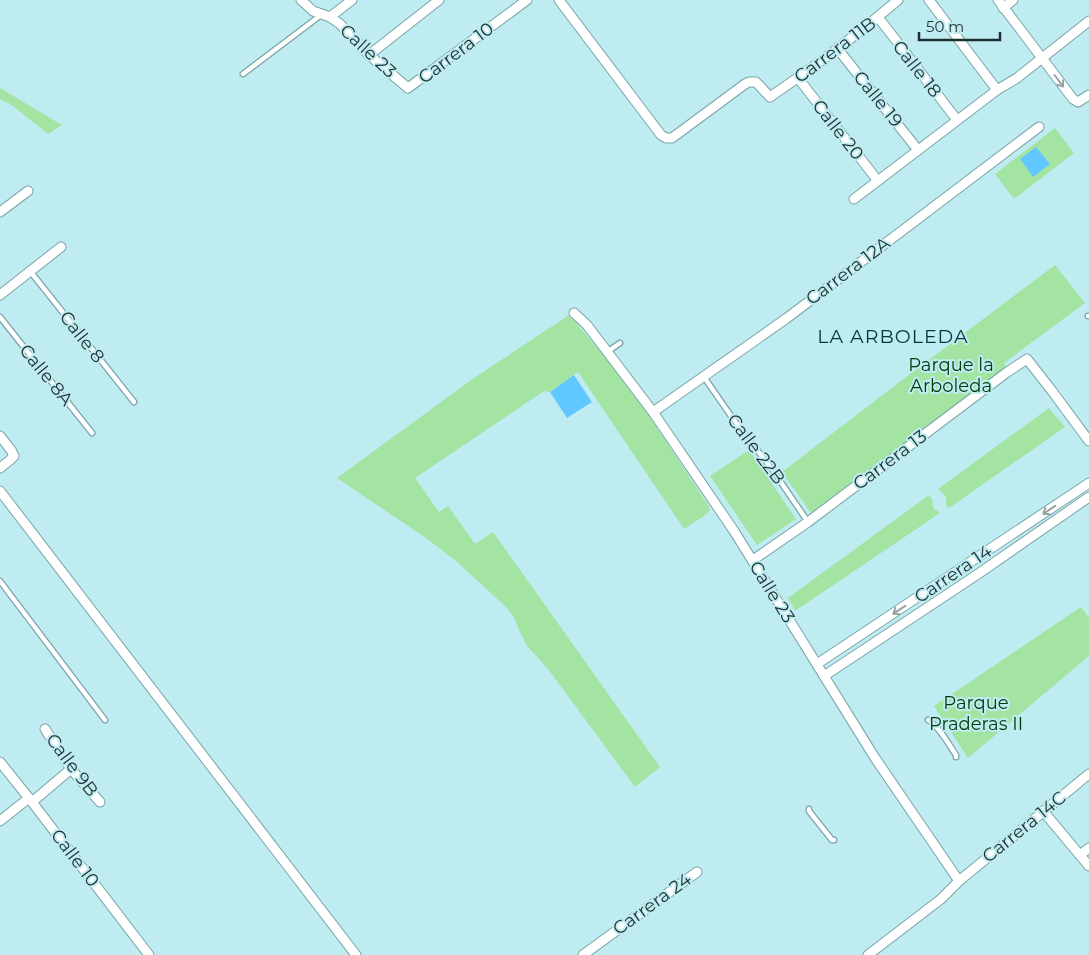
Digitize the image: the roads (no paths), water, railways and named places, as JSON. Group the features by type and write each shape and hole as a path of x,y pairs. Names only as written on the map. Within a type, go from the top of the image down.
{"street":[{"name":"Calle 23","path":"300,0 313,11 340,24 370,55 408,88"},
{"path":"326,16 352,0"},
{"path":"370,55 439,0"},
{"name":"Carrera 10","path":"408,88 527,0"},
{"name":"Carrera 11B","path":"559,0 661,135 666,138 672,138 749,82 756,82 770,97 798,78 898,0"},
{"path":"929,0 997,90"},
{"path":"1013,0 1001,4 1073,99 1078,102 1088,99"},
{"name":"Calle 18","path":"878,17 957,120"},
{"path":"854,199 997,90 1017,78 1089,21"},
{"name":"Calle 19","path":"837,48 918,150"},
{"name":"Calle 20","path":"798,78 878,181"},
{"name":"Carrera 12A","path":"654,412 787,318 1039,127"},
{"path":"0,212 28,191"},
{"path":"0,295 61,247"},
{"name":"Calle 23","path":"574,313 587,325 654,412 753,560 875,758 959,880"},
{"name":"Carrera 13","path":"753,560 808,522 1027,358 1089,441"},
{"path":"0,436 14,456 0,468"},
{"name":"Carrera 14","path":"817,664 1089,483"},
{"path":"0,491 356,955"},
{"name":"Carrera 14","path":"824,676 978,574 1089,497"},
{"name":"Calle 9B","path":"45,729 71,769 100,802"},
{"name":"Calle 10","path":"0,762 149,955"},
{"path":"0,821 71,769"},
{"name":"Carrera 14C","path":"868,955 940,899 959,880 1089,774"},
{"path":"1043,811 1089,866"},
{"path":"1080,855 1089,848"},
{"name":"Carrera 24","path":"583,955 697,872"}],"lane":[{"path":"243,74 326,16"},
{"name":"Calle 8","path":"30,271 134,402"},
{"name":"Calle 8A","path":"0,317 92,433"},
{"path":"607,352 620,343"},
{"name":"Calle 22B","path":"704,376 808,522"},
{"path":"0,581 106,720"},
{"path":"928,720 932,722 945,738 956,757"},
{"path":"809,809 832,840 834,840"}],"district":[{"name":"LA ARBOLEDA","path":"893,336"}],"park label":[{"name":"Parque la Arboleda","path":"951,375"},
{"name":"Parque Praderas II","path":"976,713"}]}
